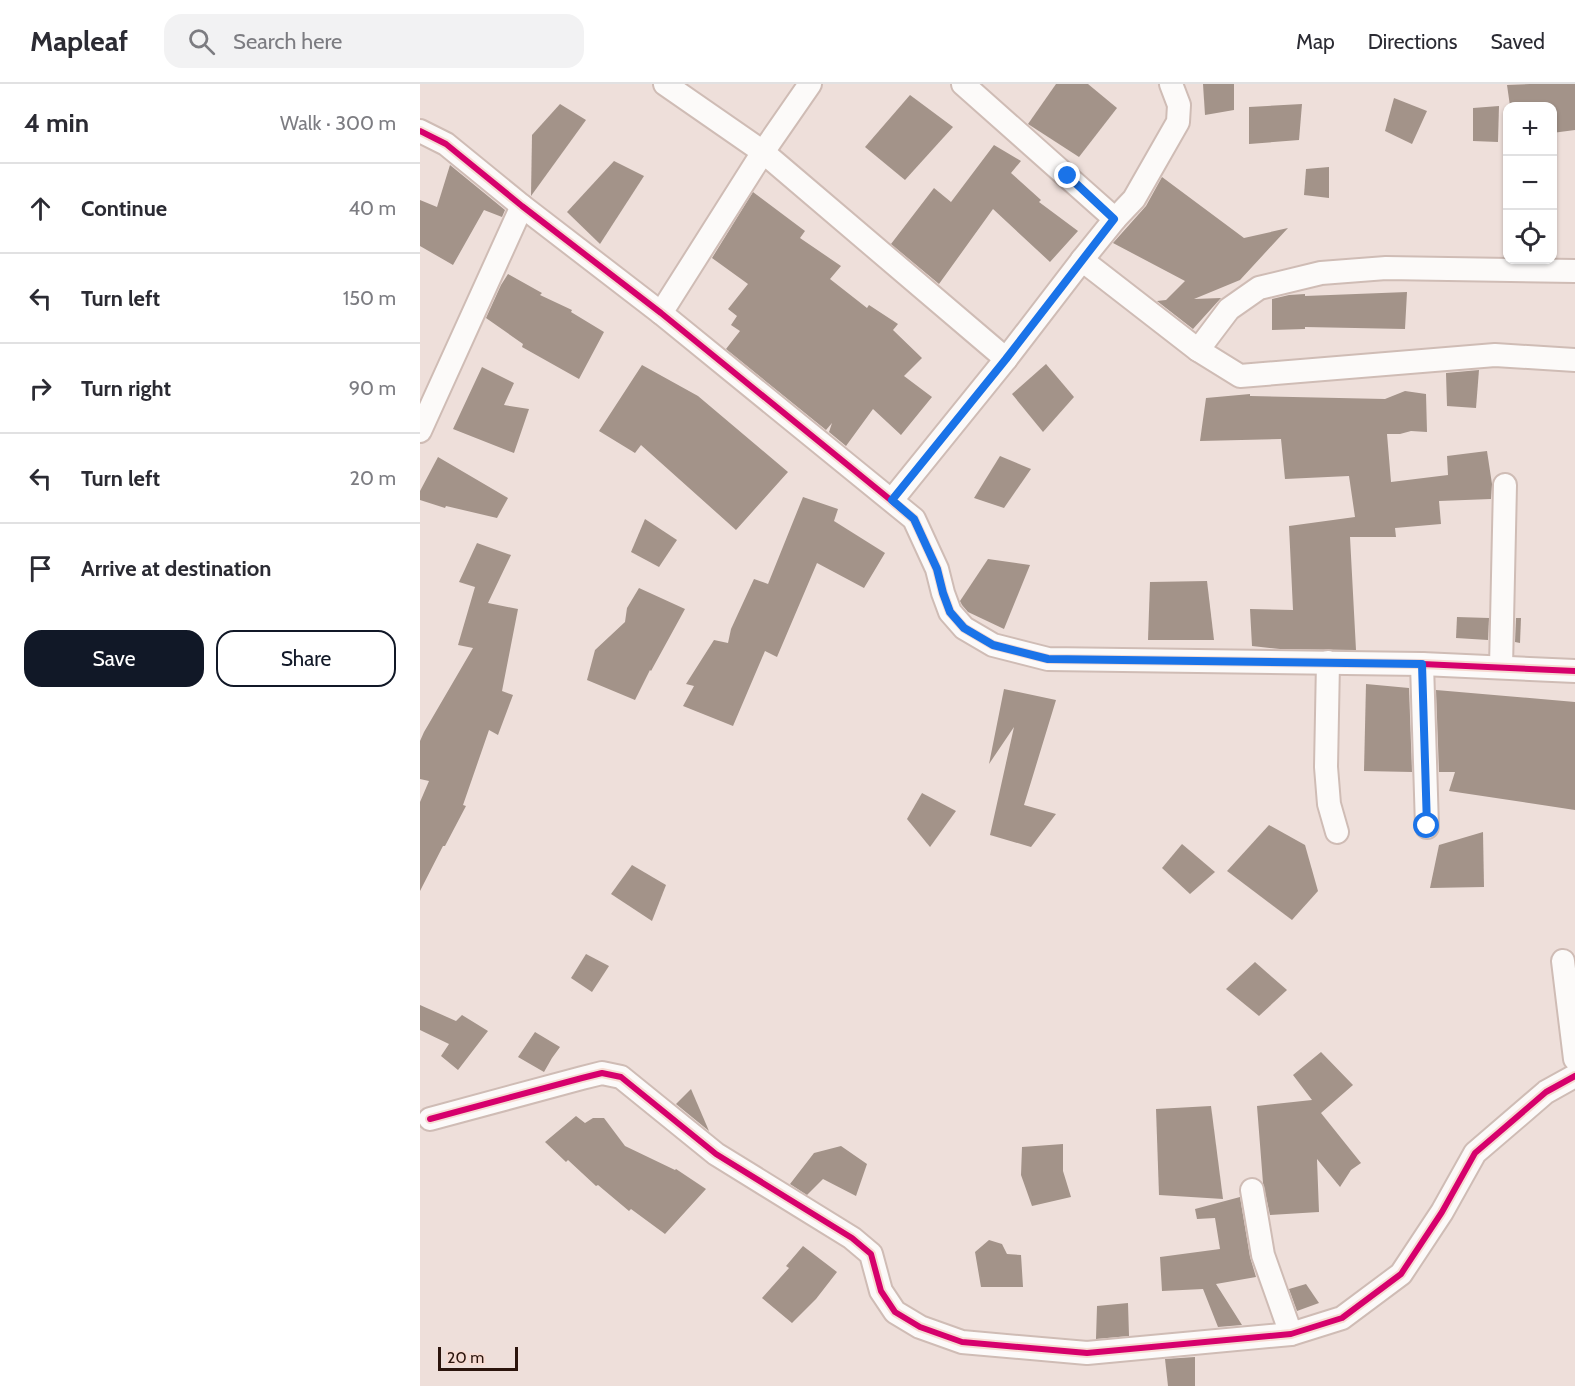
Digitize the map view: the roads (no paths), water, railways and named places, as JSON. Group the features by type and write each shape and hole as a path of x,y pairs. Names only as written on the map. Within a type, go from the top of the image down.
{"street":[{"path":"664,84 763,152 1006,359"},
{"path":"661,313 763,152 810,84"},
{"path":"963,84 1114,219"},
{"path":"892,500 1006,359 1114,219 1134,199 1178,122 1179,105 1171,84"},
{"path":"420,131 446,144 661,313 914,519 937,569 950,612 964,628 993,645 1048,659 1422,664 1575,671"},
{"path":"420,431 522,206"},
{"path":"1082,260 1198,350 1240,376 1495,354 1575,360"},
{"path":"1198,350 1229,309 1259,288 1322,273 1386,268 1575,271"},
{"path":"1501,667 1505,484"},
{"path":"1328,662 1326,767 1329,804 1337,832"},
{"path":"1422,664 1427,826"},
{"path":"1563,961 1575,1059"},
{"path":"430,1119 602,1073 621,1077 716,1154 852,1238 871,1254 881,1291 895,1312 920,1327 962,1342 1087,1353 1291,1334 1341,1318 1401,1274 1442,1212 1475,1153 1546,1092 1575,1076"},
{"path":"1252,1190 1263,1255 1291,1334"}]}
